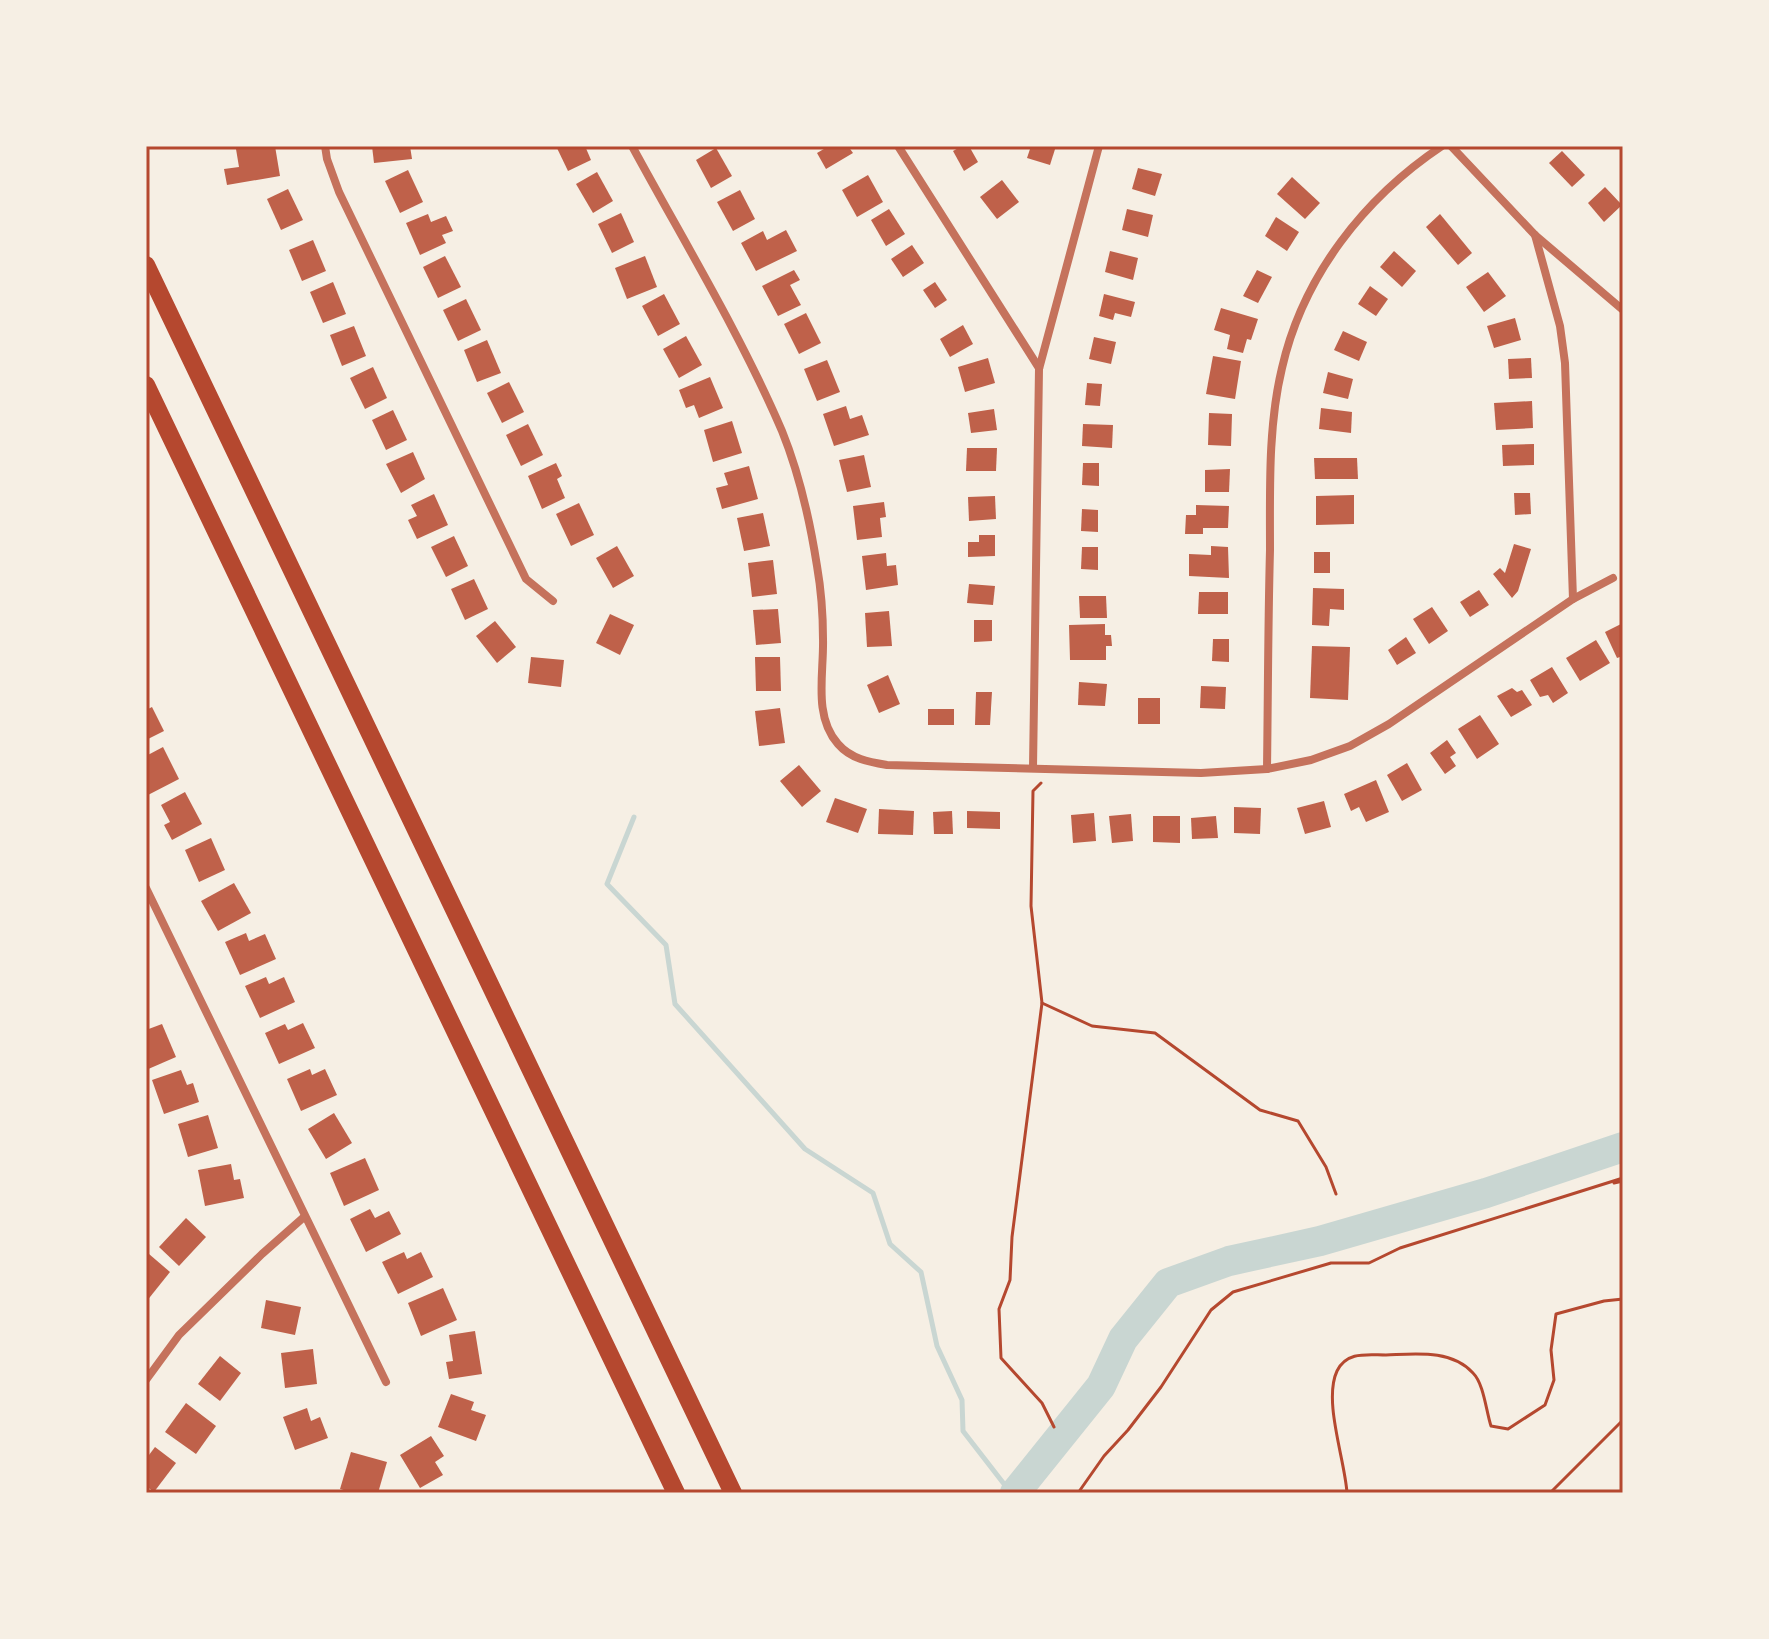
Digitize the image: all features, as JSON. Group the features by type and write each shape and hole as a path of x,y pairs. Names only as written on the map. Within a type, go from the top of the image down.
{"highway":[{"path":"146,265 733,1493"},
{"path":"146,385 676,1493"},
{"path":"146,392 159,411"}],"street":[{"path":"325,146 339,192 472,472 526,579 553,601"},
{"path":"632,146 755,374 783,434 800,489 818,567 825,720 838,745 852,756 887,765 1201,773 1267,769 1350,746 1389,724 1573,599 1613,578"},
{"path":"898,146 1039,369"},
{"path":"1033,767 1039,369 1099,146"},
{"path":"1267,769 1271,469 1274,415 1290,337 1310,292 1345,234 1367,207 1420,160 1442,146"},
{"path":"1451,146 1535,235 1623,310"},
{"path":"1535,235 1560,326 1565,363 1573,599"},
{"path":"146,888 386,1382"},
{"path":"146,1380 179,1335 304,1217"}],"path":[{"path":"1045,768 1044,780 1033,791 1031,906 1042,1003 1012,1237 1010,1280 999,1309 1001,1358 1042,1403 1054,1427"},
{"path":"1042,1003 1092,1026 1155,1033 1260,1110 1298,1121 1326,1167 1336,1194"},
{"path":"1078,1493 1161,1387 1211,1310 1233,1292 1331,1263 1369,1263 1400,1248 1469,1225 1479,1225 1594,1185 1623,1180"},
{"path":"1347,1493 1333,1413 1335,1374 1344,1360 1361,1354 1420,1352 1459,1361 1476,1375 1491,1426 1508,1429 1545,1405 1554,1380 1551,1350 1556,1314 1623,1299"},
{"path":"1550,1493 1623,1420"}],"building":[{"path":"275,146 280,176 227,185 224,169 239,167 236,149"},
{"path":"372,146 410,146 412,159 374,163"},
{"path":"556,146 585,146 591,160 568,171"},
{"path":"829,146 848,146 853,153 826,169 817,153"},
{"path":"969,146 978,162 964,171 953,151"},
{"path":"1031,146 1056,146 1050,165 1027,158"},
{"path":"716,148 732,176 711,188 696,160"},
{"path":"1562,151 1585,175 1572,187 1549,163"},
{"path":"1138,168 1162,174 1155,196 1132,189"},
{"path":"408,170 423,202 400,213 385,181"},
{"path":"597,172 613,201 593,213 576,184"},
{"path":"868,175 883,202 857,217 842,190"},
{"path":"1292,177 1320,203 1305,219 1277,194"},
{"path":"1002,180 1019,202 997,219 980,197"},
{"path":"1605,187 1622,205 1604,222 1588,203"},
{"path":"288,189 303,220 281,230 267,199"},
{"path":"740,190 755,219 733,231 717,202"},
{"path":"889,209 905,234 886,246 871,220"},
{"path":"1127,209 1153,215 1148,237 1122,230"},
{"path":"621,213 634,242 612,253 598,224"},
{"path":"428,214 431,222 446,216 453,231 442,235 446,243 420,255 406,223"},
{"path":"1440,214 1472,253 1458,265 1426,227"},
{"path":"1276,217 1299,232 1287,251 1265,236"},
{"path":"786,230 797,251 756,271 741,243 763,231 767,240"},
{"path":"313,240 326,271 302,281 289,250"},
{"path":"912,245 924,263 903,277 891,259"},
{"path":"1110,251 1138,258 1133,280 1105,272"},
{"path":"1394,251 1416,271 1402,287 1380,267"},
{"path":"445,256 461,287 438,298 423,267"},
{"path":"645,256 657,287 627,299 615,268"},
{"path":"794,270 800,280 790,285 801,305 778,316 762,286"},
{"path":"1257,270 1272,277 1258,303 1243,296"},
{"path":"1488,272 1506,296 1484,312 1466,287"},
{"path":"333,282 346,314 323,323 310,292"},
{"path":"935,282 947,300 935,308 923,290"},
{"path":"1370,286 1388,299 1376,316 1358,304"},
{"path":"664,294 680,324 658,336 642,306"},
{"path":"1104,294 1135,302 1131,317 1115,313 1113,320 1099,316"},
{"path":"466,299 481,330 458,341 443,310"},
{"path":"1221,308 1258,319 1243,353 1227,349 1230,335 1214,330"},
{"path":"806,313 821,343 799,354 784,324"},
{"path":"1515,318 1521,340 1494,348 1487,326"},
{"path":"963,325 973,344 950,357 940,339"},
{"path":"354,326 366,356 342,366 330,335"},
{"path":"1343,331 1367,342 1359,361 1334,350"},
{"path":"686,336 702,365 679,378 663,349"},
{"path":"1094,337 1116,342 1111,364 1089,359"},
{"path":"487,340 501,373 477,382 464,350"},
{"path":"1213,356 1241,361 1235,399 1206,394"},
{"path":"988,358 995,383 965,392 958,367"},
{"path":"1531,358 1532,378 1509,379 1508,359"},
{"path":"827,360 840,392 817,401 804,369"},
{"path":"373,367 387,398 365,409 350,378"},
{"path":"1328,372 1353,379 1348,399 1323,393"},
{"path":"710,377 723,408 699,418 694,405 686,408 679,390"},
{"path":"509,382 524,412 502,423 487,393"},
{"path":"1087,383 1102,384 1100,406 1085,405"},
{"path":"1532,401 1533,428 1496,430 1494,403"},
{"path":"846,406 850,419 862,415 869,435 834,446 823,414"},
{"path":"1321,408 1352,412 1351,433 1319,429"},
{"path":"994,409 997,430 971,433 968,413"},
{"path":"393,410 407,440 386,450 372,420"},
{"path":"1209,413 1232,414 1231,446 1208,445"},
{"path":"732,421 742,453 713,462 704,430"},
{"path":"528,424 543,455 521,466 506,435"},
{"path":"1083,424 1113,425 1112,448 1082,446"},
{"path":"1534,444 1534,465 1503,466 1502,445"},
{"path":"967,448 997,448 996,471 966,471"},
{"path":"413,452 425,479 401,493 386,464"},
{"path":"864,455 871,487 847,492 839,460"},
{"path":"1314,458 1357,458 1358,479 1315,479"},
{"path":"556,463 562,476 557,479 565,498 542,509 528,476"},
{"path":"1083,463 1099,463 1099,486 1082,485"},
{"path":"749,466 758,499 722,509 716,488 728,485 724,473"},
{"path":"1230,469 1229,492 1205,492 1205,470"},
{"path":"1514,493 1530,493 1531,514 1515,515"},
{"path":"434,494 448,525 417,539 408,520 417,516 411,505"},
{"path":"1354,495 1354,524 1316,525 1316,496"},
{"path":"995,496 996,519 969,521 968,497"},
{"path":"884,502 886,517 880,518 882,537 857,540 853,506"},
{"path":"579,503 594,535 571,546 556,514"},
{"path":"1196,505 1229,506 1228,528 1203,528 1203,534 1185,534 1186,515 1196,515"},
{"path":"1082,509 1098,510 1098,532 1081,531"},
{"path":"763,513 770,546 744,551 737,518"},
{"path":"979,535 995,535 995,556 968,557 968,542 979,542"},
{"path":"454,536 468,566 446,577 431,547"},
{"path":"1514,544 1531,549 1518,591 1512,598 1493,574 1500,568 1505,573"},
{"path":"617,546 634,576 613,588 596,558"},
{"path":"1211,546 1228,547 1229,578 1189,576 1189,554 1211,555"},
{"path":"1082,547 1098,547 1098,570 1081,569"},
{"path":"1314,552 1330,552 1330,573 1314,573"},
{"path":"886,553 887,566 896,565 898,585 866,590 862,556"},
{"path":"773,560 777,594 752,597 748,563"},
{"path":"474,579 488,609 465,620 451,589"},
{"path":"969,584 995,586 993,605 967,603"},
{"path":"1313,588 1344,589 1344,610 1330,609 1329,626 1312,625"},
{"path":"1479,590 1489,605 1470,617 1460,602"},
{"path":"1199,592 1228,592 1228,614 1198,614"},
{"path":"1079,596 1106,596 1107,618 1080,618"},
{"path":"1432,607 1448,631 1429,644 1413,619"},
{"path":"778,609 781,643 756,645 753,610"},
{"path":"889,611 892,646 867,647 865,613"},
{"path":"610,614 634,625 620,655 596,643"},
{"path":"974,620 992,620 992,641 974,642"},
{"path":"495,621 516,647 497,663 476,636"},
{"path":"1623,623 1623,656 1617,658 1605,632"},
{"path":"1105,624 1105,635 1111,635 1112,646 1106,646 1106,660 1070,660 1069,625"},
{"path":"1406,637 1416,653 1397,665 1388,650"},
{"path":"1213,639 1229,639 1229,662 1212,661"},
{"path":"1596,640 1610,663 1580,681 1566,658"},
{"path":"1312,646 1350,647 1348,700 1310,698"},
{"path":"531,657 564,660 561,687 528,683"},
{"path":"755,657 780,657 781,691 756,691"},
{"path":"1552,667 1568,693 1553,703 1548,695 1540,697 1530,680"},
{"path":"888,675 900,704 879,713 867,685"},
{"path":"1079,682 1107,684 1105,706 1078,705"},
{"path":"1201,686 1226,687 1225,709 1200,708"},
{"path":"1512,688 1517,692 1522,690 1532,705 1511,717 1497,696"},
{"path":"976,692 992,692 990,725 975,725"},
{"path":"1138,698 1160,698 1160,724 1138,724"},
{"path":"152,707 164,731 146,740 146,710"},
{"path":"780,708 785,743 759,746 755,711"},
{"path":"928,709 954,709 954,725 928,725"},
{"path":"1480,715 1499,744 1477,759 1458,729"},
{"path":"1447,740 1456,753 1450,757 1456,766 1445,774 1430,753"},
{"path":"163,747 179,779 148,795 146,756"},
{"path":"1407,763 1422,790 1402,801 1387,775"},
{"path":"799,765 821,791 802,807 780,781"},
{"path":"1376,780 1389,812 1366,822 1359,807 1351,811 1344,794"},
{"path":"185,792 202,824 172,840 164,825 170,822 161,805"},
{"path":"835,798 867,809 858,833 826,822"},
{"path":"1324,801 1331,827 1305,834 1297,808"},
{"path":"1234,807 1261,808 1260,834 1234,833"},
{"path":"879,809 914,811 913,835 878,834"},
{"path":"952,811 953,834 934,834 933,812"},
{"path":"967,811 1000,812 1000,829 967,828"},
{"path":"1094,813 1096,841 1073,843 1071,815"},
{"path":"1131,814 1133,841 1112,843 1109,816"},
{"path":"1153,816 1180,816 1180,843 1153,842"},
{"path":"1216,816 1218,838 1192,839 1191,818"},
{"path":"211,838 225,870 199,882 185,850"},
{"path":"234,883 251,913 218,931 201,901"},
{"path":"246,933 249,941 265,934 276,959 240,975 225,942"},
{"path":"266,977 269,984 284,977 295,1002 260,1018 245,986"},
{"path":"303,1023 315,1048 279,1064 265,1033 285,1024 288,1030"},
{"path":"162,1024 176,1057 146,1070 146,1030"},
{"path":"310,1069 312,1075 325,1069 337,1095 301,1111 287,1079"},
{"path":"181,1070 187,1085 193,1083 199,1102 164,1114 152,1080"},
{"path":"334,1113 352,1143 326,1159 308,1129"},
{"path":"208,1115 218,1148 188,1157 178,1124"},
{"path":"365,1158 379,1190 344,1206 330,1173"},
{"path":"231,1164 234,1180 240,1179 244,1198 205,1206 198,1170"},
{"path":"370,1209 375,1218 389,1211 401,1234 366,1252 350,1219"},
{"path":"186,1218 206,1237 179,1266 159,1247"},
{"path":"404,1252 407,1259 421,1252 433,1277 398,1294 382,1262"},
{"path":"149,1254 170,1272 146,1302 146,1258"},
{"path":"443,1288 457,1320 421,1336 408,1303"},
{"path":"266,1300 301,1307 295,1335 261,1328"},
{"path":"475,1331 482,1374 449,1379 446,1362 453,1361 449,1335"},
{"path":"313,1349 317,1384 285,1388 281,1353"},
{"path":"220,1356 241,1373 220,1401 198,1384"},
{"path":"451,1394 474,1402 471,1410 486,1415 476,1441 438,1427"},
{"path":"186,1403 216,1426 196,1454 165,1432"},
{"path":"307,1408 311,1421 320,1417 328,1438 295,1450 283,1417"},
{"path":"431,1436 444,1456 435,1462 443,1475 420,1488 400,1455"},
{"path":"155,1447 176,1463 154,1492 146,1486 146,1459"},
{"path":"351,1452 387,1462 378,1493 354,1493 340,1489"}],"waterway":[{"path":"634,817 607,884 666,945 675,1004 805,1149 873,1193 890,1244 921,1272 937,1346 962,1400 963,1431 1011,1493"},
{"path":"1015,1493 1101,1386 1123,1339 1168,1283 1229,1261 1320,1241 1486,1193 1623,1147"}]}
